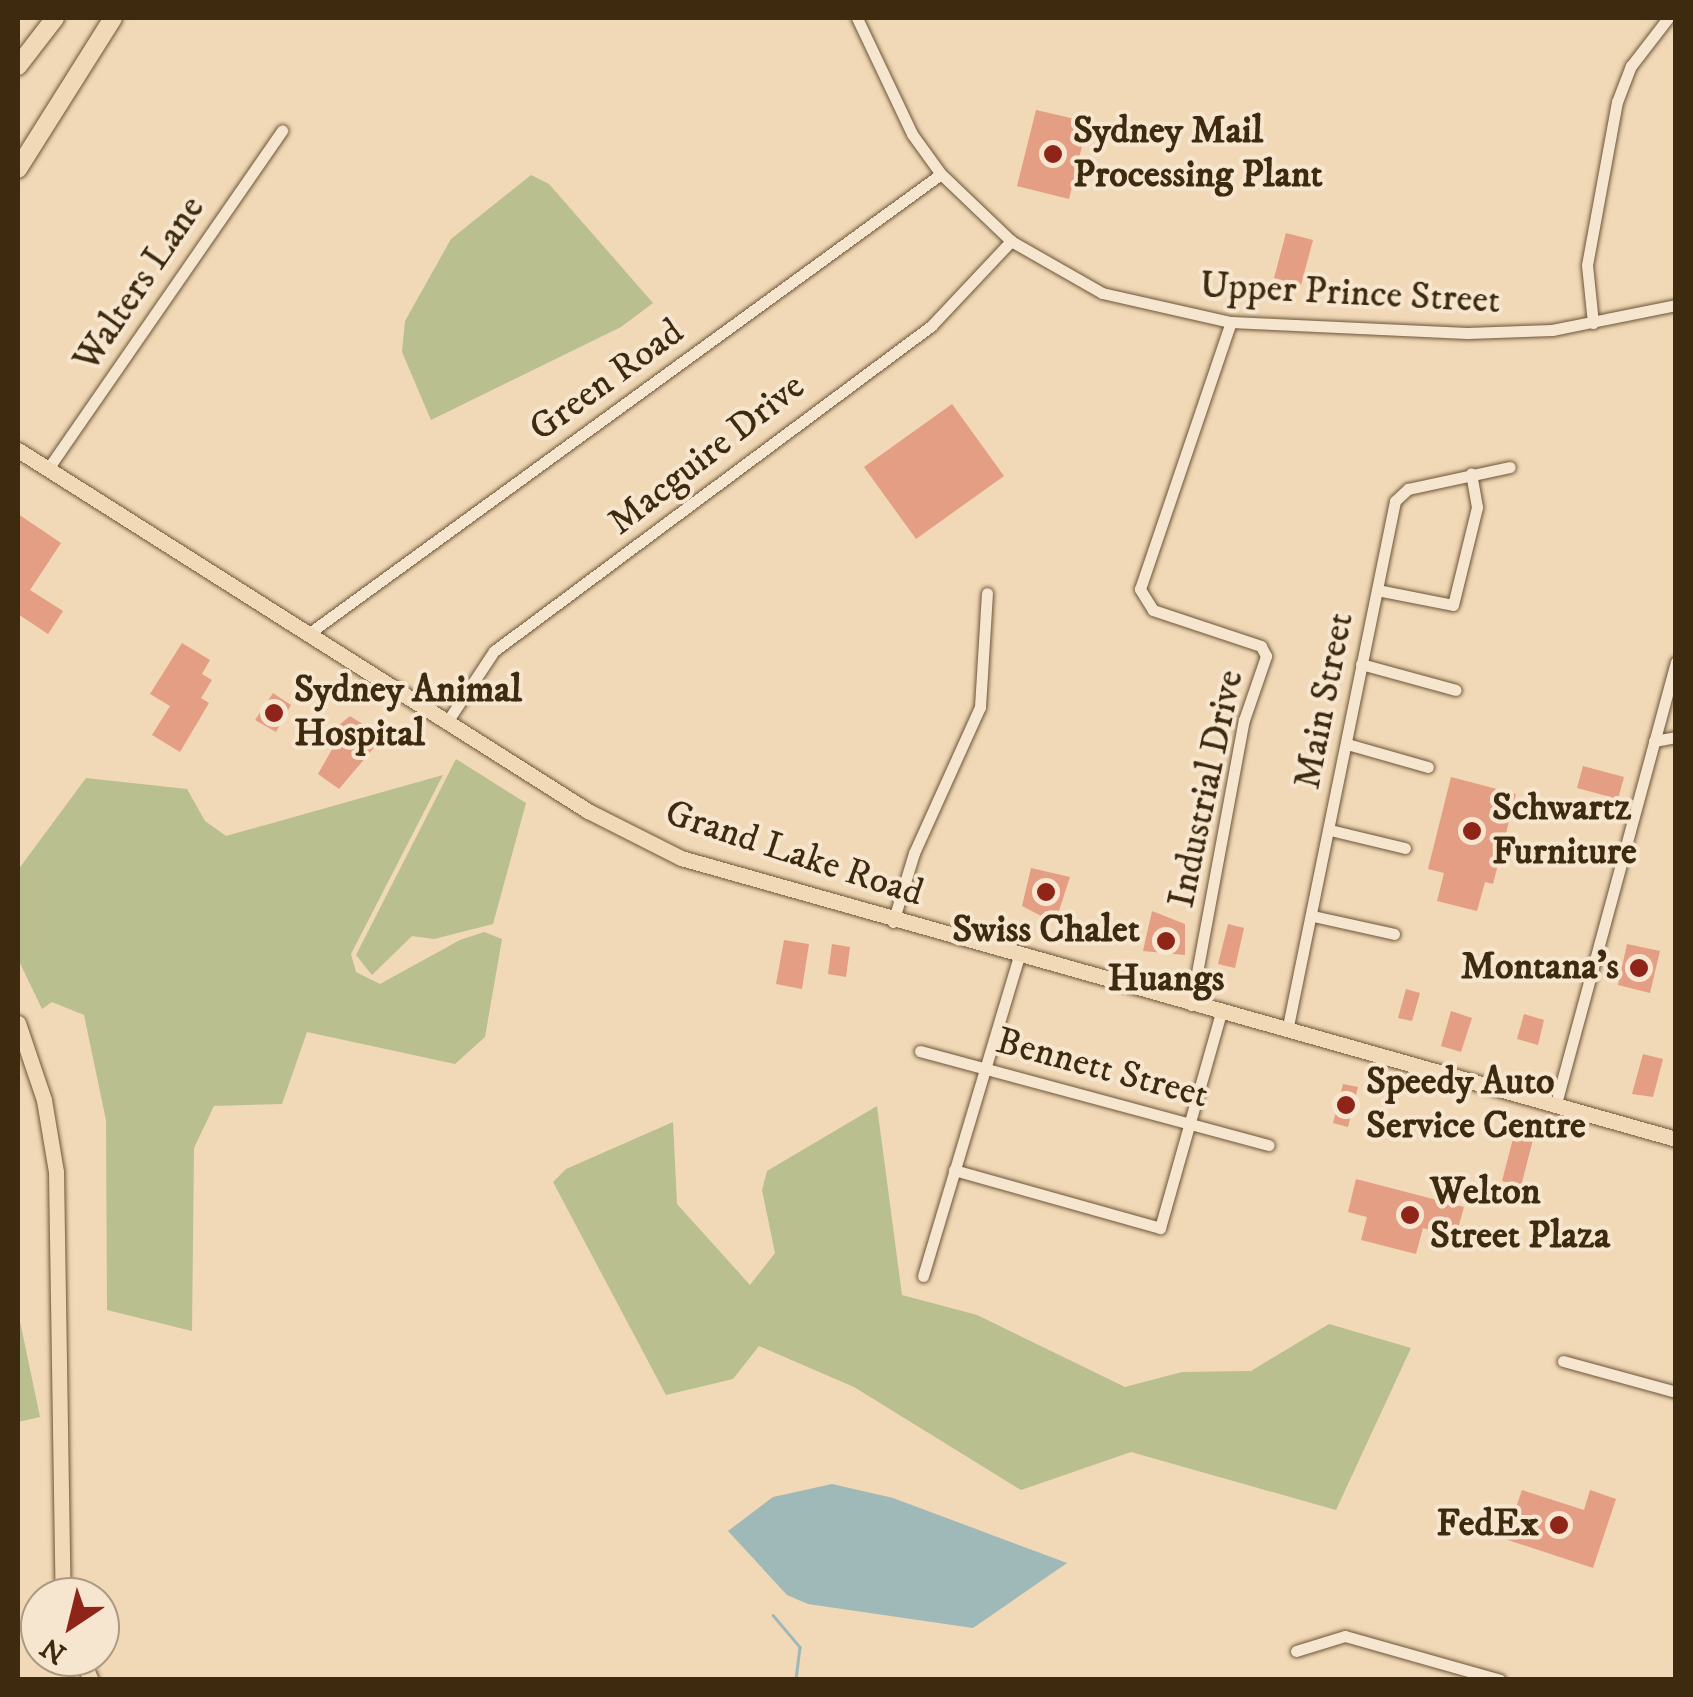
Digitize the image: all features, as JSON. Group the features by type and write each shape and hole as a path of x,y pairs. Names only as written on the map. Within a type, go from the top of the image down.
{"highway":[{"path":"18,66 55,18"},
{"path":"18,169 113,18"}],"main road":[{"name":"Grand Lake Road","path":"18,450 447,722 667,852 894,922 1676,1139"},
{"path":"18,1023 44,1100 56,1172 63,1577"}],"street":[{"name":"Upper Prince Street","path":"857,18 912,134 940,174 1011,241 1102,293 1231,322 1509,334 1593,323 1676,304"},
{"path":"1593,323 1587,265 1619,94 1668,18"},
{"name":"Walters Lane","path":"47,470 282,130"},
{"name":"Green Road","path":"308,634 940,174"},
{"name":"Macguire Drive","path":"447,722 494,650 938,321 1011,241"},
{"name":"Industrial Drive","path":"1191,1004 1244,720 1266,656 1261,646 1153,610 1140,589 1231,322"},
{"name":"Main Street","path":"1287,1031 1399,496 1471,474 1510,467"},
{"path":"1377,590 1453,605 1477,508 1471,474"},
{"path":"894,922 914,852 980,707 987,594"},
{"path":"1555,1106 1676,662"},
{"path":"1361,664 1456,690"},
{"path":"1654,741 1676,737"},
{"path":"1346,744 1428,767"},
{"path":"1330,830 1405,848"},
{"path":"1313,916 1394,934"},
{"path":"922,1276 1019,955"},
{"path":"954,1170 1160,1228 1221,1012"},
{"name":"Bennett Street","path":"920,1051 1269,1145"},
{"path":"1563,1361 1676,1392"},
{"path":"1296,1651 1345,1636 1500,1680"}],"green space":[{"path":"531,175 549,184 653,303 621,327 431,420 402,352 405,321 451,239"},
{"path":"456,759 526,803 493,924 434,939 412,936 372,975 356,955"},
{"path":"443,775 351,954 356,972 380,984 460,940 484,932 502,939 485,1037 455,1064 307,1032 282,1104 214,1106 194,1148 192,1331 107,1310 106,1120 84,1015 52,1002 42,1009 18,959 18,870 86,778 187,789 205,821 226,836"},
{"path":"877,1106 902,1295 977,1315 1125,1387 1182,1372 1251,1371 1329,1324 1411,1348 1336,1510 1131,1452 1021,1490 854,1387 759,1346 733,1379 666,1395 553,1182 566,1169 673,1122 677,1204 750,1285 775,1253 762,1190 767,1171"},
{"path":"18,1312 40,1417 18,1422"}],"water":[{"path":"832,1484 893,1498 1067,1563 973,1628 808,1604 787,1595 728,1531 773,1497"}],"building":[{"name":"Sydney Mail Processing Plant","path":"1036,110 1088,122 1069,199 1017,186"},
{"path":"1286,233 1313,240 1301,285 1274,278"},
{"path":"952,404 1004,476 916,539 864,467"},
{"path":"18,514 61,543 30,590 63,611 48,634 18,614"},
{"path":"182,643 210,660 202,674 212,680 201,698 209,703 180,752 152,735 170,706 150,694"},
{"name":"Sydney Animal Hospital","path":"273,693 291,705 276,732 255,720"},
{"path":"350,716 383,737 339,789 318,774 335,744 324,737"},
{"path":"1583,766 1624,777 1618,799 1577,788"},
{"name":"Schwartz Furniture","path":"1451,777 1516,794 1493,884 1485,882 1477,911 1437,901 1444,873 1428,869"},
{"name":"Swiss Chalet","path":"1031,868 1070,877 1055,923 1022,906"},
{"name":"Huangs","path":"1152,911 1185,924 1185,955 1143,951"},
{"path":"1228,924 1244,928 1235,968 1218,964"},
{"path":"784,940 809,944 802,989 776,984"},
{"path":"832,944 850,947 846,977 828,974"},
{"name":"Montana's","path":"1627,944 1660,951 1650,993 1618,985"},
{"path":"1406,989 1420,993 1412,1021 1398,1018"},
{"path":"1451,1011 1472,1018 1461,1052 1441,1046"},
{"path":"1524,1014 1544,1020 1538,1045 1517,1039"},
{"path":"1643,1054 1663,1059 1653,1097 1632,1094"},
{"name":"Speedy Auto Service Centre","path":"1343,1084 1358,1087 1348,1127 1333,1123"},
{"path":"1516,1127 1535,1132 1521,1186 1502,1181"},
{"name":"Welton Street Plaza","path":"1356,1179 1464,1207 1456,1236 1423,1228 1416,1254 1361,1240 1367,1217 1348,1212"},
{"name":"FedEx","path":"1522,1490 1584,1510 1590,1490 1616,1499 1593,1568 1505,1539"}],"waterway":[{"path":"773,1615 800,1647 796,1680"}],"place":[{"name":"Sydney Mail Processing Plant","path":"1053,154"},
{"name":"Sydney Animal Hospital","path":"274,713"},
{"name":"Schwartz Furniture","path":"1472,831"},
{"name":"Swiss Chalet","path":"1046,892"},
{"name":"Huangs","path":"1166,941"},
{"name":"Montana's","path":"1639,968"},
{"name":"Speedy Auto Service Centre","path":"1346,1105"},
{"name":"Welton Street Plaza","path":"1410,1215"},
{"name":"FedEx","path":"1559,1525"}]}
